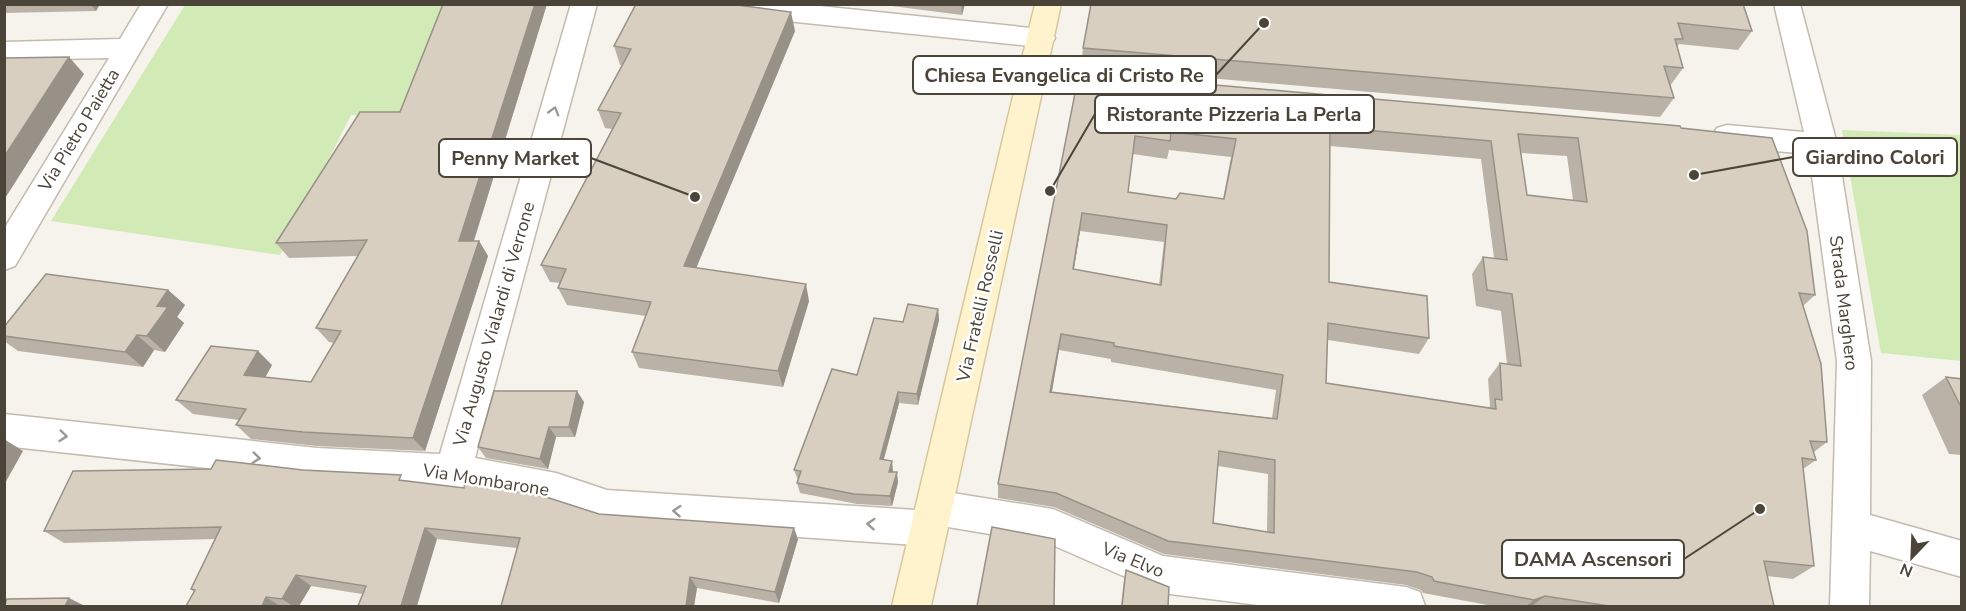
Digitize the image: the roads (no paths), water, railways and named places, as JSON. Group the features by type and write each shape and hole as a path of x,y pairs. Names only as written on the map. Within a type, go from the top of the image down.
{"street":[{"name":"Via Pietro Paietta","path":"4,256 155,4"},
{"name":"Via Augusto Vialardi di Verrone","path":"453,471 584,4"},
{"path":"708,4 1041,38"},
{"name":"Via Fratelli Rosselli","path":"911,606 1048,4"},
{"name":"Strada Marghero","path":"1787,4 1822,144 1854,361 1850,606"},
{"path":"4,51 128,48"},
{"path":"1032,75 1150,85"},
{"path":"1704,134 1822,144"},
{"name":"Via Mombarone","path":"4,430 317,464 453,471 556,490 607,507 932,518"},
{"name":"Via Elvo","path":"932,518 1053,527 1162,574 1407,606"},
{"path":"1852,528 1962,559"}],"place":[{"name":"Chiesa Evangelica di Cristo Re","path":"1264,23"},
{"name":"Giardino Colori","path":"1694,175"},
{"name":"Ristorante Pizzeria La Perla","path":"1050,191"},
{"name":"Penny Market","path":"695,197"},
{"name":"DAMA Ascensori","path":"1760,509"}]}
